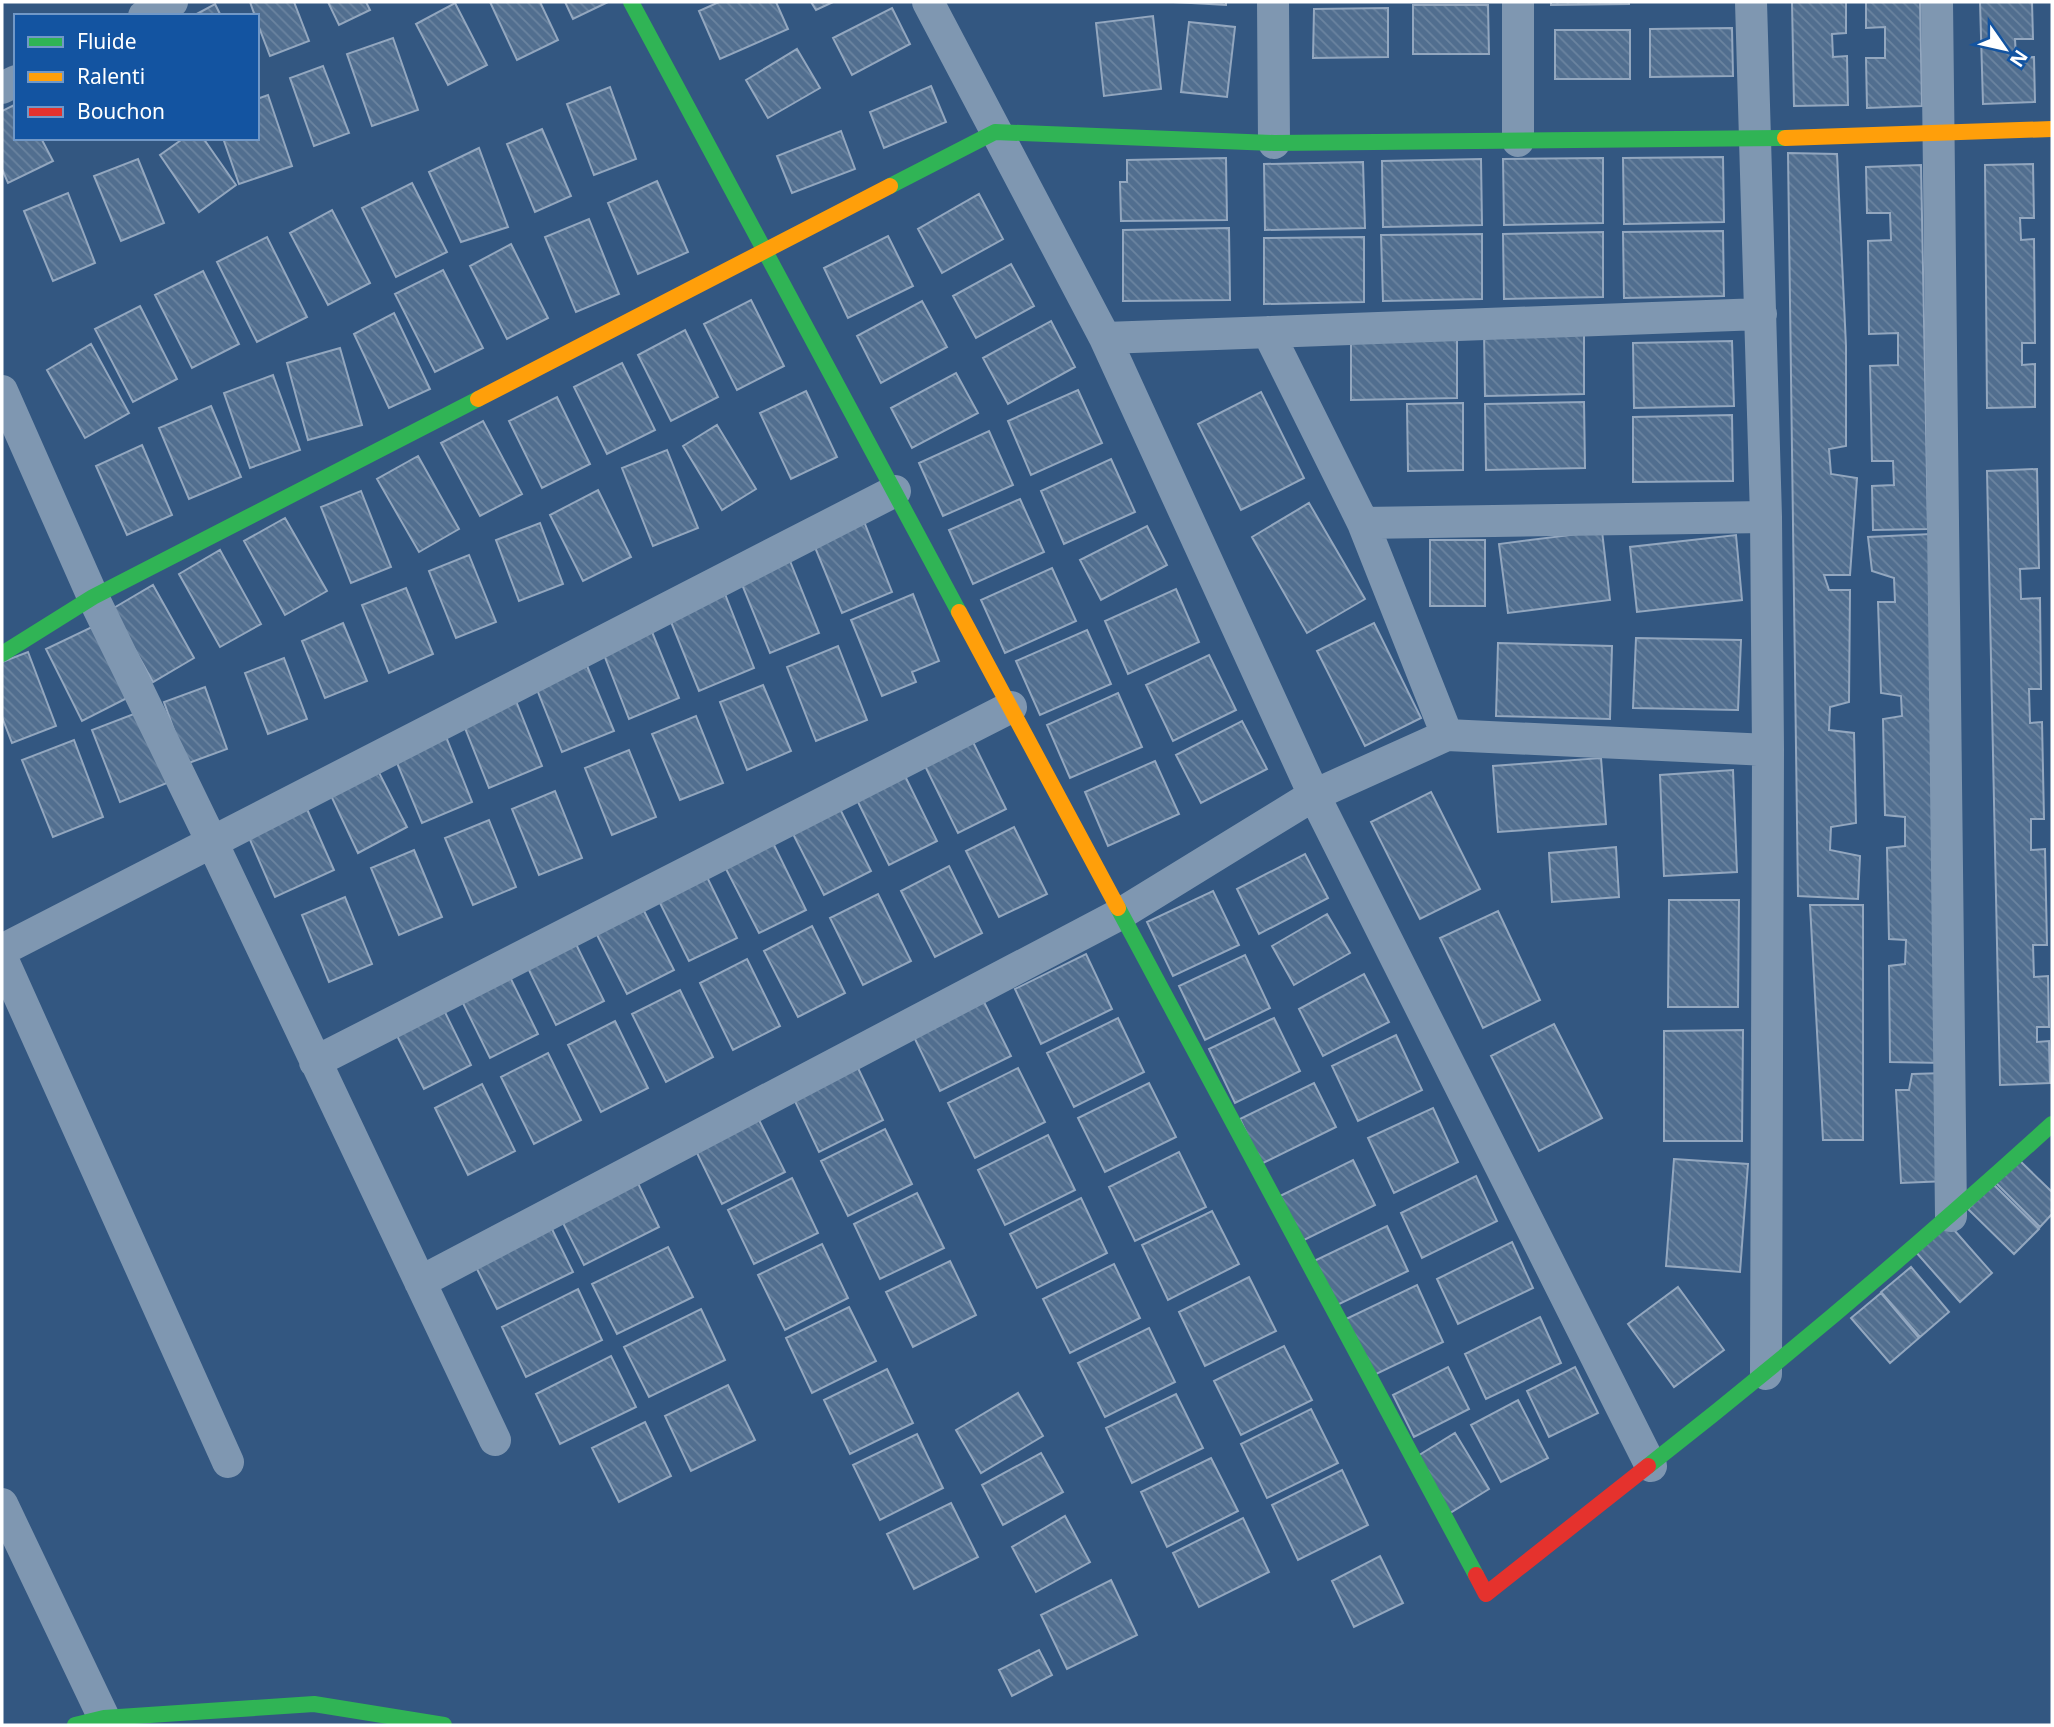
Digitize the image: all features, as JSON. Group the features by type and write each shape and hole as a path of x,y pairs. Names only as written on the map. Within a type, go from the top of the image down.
{"street":[{"path":"148,14 172,2"},
{"path":"631,2 1486,1594 1766,1374 1951,1216 2052,1124"},
{"path":"928,2 1105,338 1314,795 1651,1466"},
{"path":"1273,2 1274,143"},
{"path":"1518,2 1518,141"},
{"path":"1751,2 1766,517 1766,1374"},
{"path":"1937,2 1951,1216"},
{"path":"2,654 93,597 995,132 1274,143 1754,139 2052,129"},
{"path":"1105,338 1761,314"},
{"path":"1268,332 1363,523 1447,735"},
{"path":"2,391 93,597 495,1440"},
{"path":"2,950 894,491"},
{"path":"1363,523 1766,517"},
{"path":"315,1062 1011,708"},
{"path":"420,1282 1122,912 1314,795 1447,735 1768,750"},
{"path":"2,958 228,1462"},
{"path":"2,1504 89,1722 314,1704 444,1725"}],"building":[{"path":"250,2 294,2 309,41 270,56 259,27 259,14 254,14"},
{"path":"328,2 366,2 370,10 339,25"},
{"path":"490,2 540,2 558,40 517,60"},
{"path":"565,2 608,2 573,19"},
{"path":"719,2 776,2 788,29 720,59 699,11"},
{"path":"811,2 833,2 816,10"},
{"path":"1173,2 1226,2 1226,5"},
{"path":"1551,2 1629,2 1629,4 1551,5"},
{"path":"1792,2 1846,2 1846,33 1832,34 1833,57 1847,56 1848,105 1794,106"},
{"path":"1866,2 1920,2 1922,106 1867,108 1866,58 1885,58 1885,27 1866,28"},
{"path":"1980,2 2032,2 2033,39 2015,39 2016,58 2034,57 2035,102 1983,104"},
{"path":"455,3 487,65 448,85 416,24"},
{"path":"215,4 220,14 197,14"},
{"path":"1413,5 1488,5 1489,54 1413,54"},
{"path":"892,8 910,44 852,75 833,38"},
{"path":"1388,8 1388,57 1313,58 1314,9"},
{"path":"1153,16 1161,89 1104,96 1096,23"},
{"path":"1189,22 1235,27 1227,97 1181,92"},
{"path":"1732,28 1733,76 1650,77 1650,29"},
{"path":"1555,30 1630,30 1630,79 1555,79"},
{"path":"393,38 418,110 372,126 347,54"},
{"path":"797,49 820,88 768,118 746,80"},
{"path":"323,66 349,133 314,146 290,78"},
{"path":"931,86 946,122 884,148 870,112"},
{"path":"610,87 636,159 594,175 567,104"},
{"path":"268,95 292,166 239,184 224,140 259,140 259,98"},
{"path":"14,105 14,140 42,140 53,161 8,183 2,169 2,111"},
{"path":"542,129 571,196 535,212 507,144"},
{"path":"841,131 855,169 792,193 777,156"},
{"path":"181,140 204,140 236,185 199,212 160,155"},
{"path":"479,148 508,227 461,242 429,172"},
{"path":"1788,153 1837,154 1846,346 1846,446 1829,449 1831,474 1857,478 1850,575 1824,575 1829,590 1850,590 1849,702 1830,707 1829,730 1854,733 1856,823 1831,827 1830,850 1860,856 1858,899 1798,896"},
{"path":"1723,157 1724,222 1624,224 1623,158"},
{"path":"1226,158 1227,220 1121,221 1120,182 1127,182 1127,160"},
{"path":"1603,158 1603,223 1504,225 1503,159"},
{"path":"138,159 164,223 121,241 94,176"},
{"path":"1481,159 1482,225 1383,227 1382,161"},
{"path":"1363,162 1365,228 1265,230 1264,164"},
{"path":"2033,164 2034,218 2020,218 2021,240 2034,239 2035,343 2022,343 2022,365 2035,364 2035,407 1987,408 1985,165"},
{"path":"1921,165 1928,529 1873,530 1872,486 1894,485 1893,461 1872,461 1870,366 1898,365 1898,333 1869,334 1868,241 1891,240 1890,213 1867,213 1866,167"},
{"path":"657,181 688,252 638,274 608,203"},
{"path":"412,183 447,252 396,277 362,208"},
{"path":"68,193 95,263 53,281 24,211"},
{"path":"979,194 1003,239 942,273 918,229"},
{"path":"332,210 370,283 328,305 290,233"},
{"path":"589,219 619,294 576,312 545,237"},
{"path":"1229,228 1230,300 1123,301 1123,230"},
{"path":"1723,231 1724,296 1624,298 1623,232"},
{"path":"1603,232 1603,297 1504,299 1503,234"},
{"path":"1482,234 1482,299 1383,301 1381,235"},
{"path":"888,236 913,286 848,318 824,268"},
{"path":"267,237 307,317 257,342 217,262"},
{"path":"1364,237 1364,302 1264,304 1264,238"},
{"path":"511,244 548,318 507,339 470,266"},
{"path":"1011,264 1034,306 976,338 953,296"},
{"path":"443,270 483,348 435,372 395,294"},
{"path":"203,271 239,344 192,368 155,295"},
{"path":"751,300 784,366 737,390 704,324"},
{"path":"922,301 947,347 881,383 857,336"},
{"path":"140,306 177,379 133,402 95,329"},
{"path":"394,313 430,389 389,408 354,334"},
{"path":"1051,321 1075,367 1008,404 983,358"},
{"path":"1584,329 1584,394 1485,396 1484,330"},
{"path":"685,330 718,397 671,421 638,355"},
{"path":"1457,332 1457,398 1351,400 1351,334"},
{"path":"1732,341 1734,406 1634,408 1633,343"},
{"path":"91,344 129,413 85,438 47,370"},
{"path":"340,348 362,425 308,440 287,363"},
{"path":"622,363 655,430 607,454 574,387"},
{"path":"956,373 978,413 912,448 891,408"},
{"path":"273,375 300,450 250,468 224,393"},
{"path":"1078,390 1102,443 1031,475 1008,421"},
{"path":"806,391 837,457 791,479 760,413"},
{"path":"1261,392 1304,478 1241,510 1198,424"},
{"path":"557,397 590,464 542,488 509,421"},
{"path":"1584,402 1585,468 1486,470 1485,404"},
{"path":"1463,403 1463,470 1408,471 1407,404"},
{"path":"211,406 241,477 189,499 159,428"},
{"path":"1732,415 1733,481 1633,482 1633,417"},
{"path":"483,421 522,494 480,516 441,443"},
{"path":"717,425 756,489 722,510 683,446"},
{"path":"989,431 1013,485 943,516 919,463"},
{"path":"142,445 172,515 127,535 96,466"},
{"path":"667,450 698,528 653,546 622,468"},
{"path":"418,456 459,529 419,552 377,479"},
{"path":"1111,459 1135,512 1064,544 1041,491"},
{"path":"2037,469 2039,568 2020,569 2021,599 2040,598 2041,689 2029,689 2030,723 2042,722 2044,819 2031,819 2031,850 2045,849 2047,945 2033,945 2034,977 2048,976 2049,1027 2037,1027 2037,1042 2049,1041 2050,1083 2000,1085 1987,471"},
{"path":"598,490 631,557 583,581 550,515"},
{"path":"361,491 391,567 351,583 321,507"},
{"path":"1020,499 1044,552 973,584 949,530"},
{"path":"1309,503 1365,599 1307,633 1252,537"},
{"path":"285,518 327,591 285,615 244,541"},
{"path":"863,519 892,592 842,613 812,540"},
{"path":"540,523 563,584 519,601 496,540"},
{"path":"1147,526 1167,565 1101,600 1080,560"},
{"path":"1602,531 1610,600 1508,613 1499,544"},
{"path":"1931,534 1943,1063 1890,1062 1889,966 1905,964 1906,940 1889,939 1887,848 1905,846 1905,817 1885,815 1883,719 1902,716 1901,696 1881,693 1878,602 1895,602 1894,578 1872,571 1868,537"},
{"path":"1736,535 1742,600 1637,612 1630,547"},
{"path":"1430,540 1485,540 1485,606 1430,606"},
{"path":"220,550 261,624 220,647 179,574"},
{"path":"469,555 496,622 456,638 429,571"},
{"path":"790,561 819,633 770,653 741,582"},
{"path":"1052,568 1076,621 1005,653 981,600"},
{"path":"153,585 194,658 153,682 112,609"},
{"path":"406,588 433,654 389,673 362,605"},
{"path":"1176,589 1199,642 1128,674 1105,621"},
{"path":"725,594 754,668 699,691 669,617"},
{"path":"913,594 939,661 912,672 916,682 882,696 851,620"},
{"path":"343,623 367,681 325,698 302,641"},
{"path":"1374,623 1421,718 1365,746 1317,651"},
{"path":"94,626 129,697 82,721 46,649"},
{"path":"650,627 679,698 629,719 601,647"},
{"path":"1087,630 1111,684 1040,715 1016,661"},
{"path":"1636,638 1741,640 1738,710 1633,708"},
{"path":"1498,643 1612,646 1610,719 1496,716"},
{"path":"838,646 867,720 816,741 787,667"},
{"path":"28,652 56,726 12,743 2,717 2,662"},
{"path":"1209,655 1236,710 1173,741 1146,685"},
{"path":"284,658 307,719 268,734 245,673"},
{"path":"585,661 614,731 562,752 534,682"},
{"path":"763,685 791,751 747,770 720,702"},
{"path":"205,687 227,749 186,764 164,702"},
{"path":"1118,693 1142,747 1070,778 1047,725"},
{"path":"514,696 542,766 489,788 461,718"},
{"path":"139,712 167,783 120,802 92,730"},
{"path":"696,716 723,783 680,800 652,734"},
{"path":"1242,721 1267,769 1201,803 1176,755"},
{"path":"443,729 472,802 422,823 392,751"},
{"path":"74,740 103,817 53,837 22,760"},
{"path":"973,742 1006,809 958,833 925,766"},
{"path":"629,750 656,817 612,835 585,768"},
{"path":"1601,758 1606,824 1498,832 1493,766"},
{"path":"373,761 407,827 358,853 326,785"},
{"path":"1155,761 1179,814 1108,846 1085,792"},
{"path":"1733,770 1737,872 1664,876 1660,775"},
{"path":"904,774 937,841 889,865 856,798"},
{"path":"555,791 582,858 539,875 512,809"},
{"path":"1431,792 1480,889 1420,919 1371,822"},
{"path":"303,800 334,870 275,897 244,826"},
{"path":"838,805 871,871 824,895 790,828"},
{"path":"489,820 516,887 473,905 445,838"},
{"path":"1014,827 1047,894 999,917 966,851"},
{"path":"773,843 806,910 759,933 725,867"},
{"path":"1616,847 1619,897 1552,902 1549,853"},
{"path":"414,850 442,917 399,935 371,868"},
{"path":"1305,854 1328,898 1259,934 1237,889"},
{"path":"949,866 982,933 935,957 901,891"},
{"path":"704,871 737,938 689,961 656,895"},
{"path":"1213,891 1239,945 1173,976 1147,922"},
{"path":"878,894 911,961 863,985 830,918"},
{"path":"345,897 372,964 329,982 302,915"},
{"path":"1669,900 1739,900 1738,1007 1668,1007"},
{"path":"640,903 674,970 627,994 593,927"},
{"path":"1810,905 1863,905 1863,1140 1823,1140"},
{"path":"1498,911 1540,1000 1483,1028 1440,938"},
{"path":"1327,914 1350,953 1294,985 1272,946"},
{"path":"812,926 845,993 798,1017 764,951"},
{"path":"571,934 604,1001 556,1025 523,958"},
{"path":"1086,954 1112,1009 1041,1044 1015,989"},
{"path":"1245,955 1270,1008 1205,1040 1179,986"},
{"path":"747,959 780,1026 733,1050 700,983"},
{"path":"505,967 538,1034 490,1058 457,991"},
{"path":"1364,974 1389,1022 1323,1056 1299,1009"},
{"path":"680,990 713,1057 666,1082 632,1014"},
{"path":"438,998 471,1065 424,1089 390,1022"},
{"path":"984,1002 1011,1056 940,1091 914,1037"},
{"path":"1118,1018 1144,1072 1074,1107 1047,1053"},
{"path":"1274,1018 1300,1071 1235,1103 1209,1049"},
{"path":"615,1021 648,1088 601,1112 568,1045"},
{"path":"1554,1024 1602,1118 1539,1151 1491,1056"},
{"path":"1743,1030 1742,1141 1664,1141 1664,1031"},
{"path":"1396,1035 1422,1090 1358,1121 1332,1066"},
{"path":"548,1053 581,1120 534,1144 501,1077"},
{"path":"857,1066 883,1120 819,1152 793,1097"},
{"path":"1018,1068 1045,1122 975,1158 948,1103"},
{"path":"1945,1073 1947,1181 1901,1183 1896,1090 1909,1090 1912,1074"},
{"path":"1149,1083 1176,1137 1105,1172 1078,1118"},
{"path":"1314,1083 1336,1127 1261,1164 1240,1119"},
{"path":"482,1084 515,1151 468,1175 435,1108"},
{"path":"1433,1108 1458,1162 1394,1193 1368,1138"},
{"path":"758,1118 785,1172 722,1204 695,1149"},
{"path":"885,1129 912,1184 848,1216 821,1161"},
{"path":"1048,1135 1075,1190 1005,1225 978,1170"},
{"path":"1179,1152 1206,1207 1135,1241 1109,1187"},
{"path":"2017,1158 2052,1192 2052,1214 2040,1227 1994,1181"},
{"path":"1674,1159 1748,1164 1740,1272 1666,1266"},
{"path":"1353,1160 1375,1205 1300,1242 1278,1197"},
{"path":"1476,1176 1497,1221 1422,1258 1401,1213"},
{"path":"635,1177 659,1227 584,1265 559,1215"},
{"path":"792,1178 818,1233 754,1264 728,1210"},
{"path":"1993,1184 2039,1229 2014,1254 1968,1209"},
{"path":"917,1193 944,1248 880,1279 854,1224"},
{"path":"1081,1198 1107,1253 1037,1288 1010,1234"},
{"path":"1212,1211 1239,1264 1168,1300 1142,1245"},
{"path":"548,1221 573,1272 497,1309 472,1259"},
{"path":"1947,1222 1992,1273 1960,1302 1915,1251"},
{"path":"1387,1226 1408,1271 1333,1307 1312,1262"},
{"path":"1512,1242 1533,1288 1458,1324 1437,1279"},
{"path":"822,1244 848,1298 785,1330 758,1275"},
{"path":"668,1247 693,1297 617,1334 592,1284"},
{"path":"950,1261 976,1315 913,1347 886,1292"},
{"path":"1114,1264 1140,1318 1070,1353 1043,1299"},
{"path":"1911,1267 1949,1312 1920,1337 1881,1292"},
{"path":"1249,1277 1276,1331 1205,1366 1179,1312"},
{"path":"1417,1285 1443,1342 1372,1376 1346,1319"},
{"path":"1678,1287 1724,1350 1674,1387 1628,1324"},
{"path":"578,1289 602,1340 526,1377 502,1327"},
{"path":"1881,1293 1919,1338 1890,1363 1851,1318"},
{"path":"849,1307 876,1361 812,1393 786,1338"},
{"path":"701,1309 725,1360 649,1397 624,1347"},
{"path":"1540,1317 1561,1363 1486,1399 1465,1354"},
{"path":"1149,1328 1175,1382 1105,1417 1078,1363"},
{"path":"1284,1346 1312,1400 1241,1435 1214,1381"},
{"path":"611,1356 636,1407 560,1444 536,1394"},
{"path":"1448,1367 1469,1409 1414,1437 1393,1395"},
{"path":"1575,1367 1598,1413 1549,1437 1527,1391"},
{"path":"887,1369 913,1423 850,1454 824,1400"},
{"path":"728,1385 755,1440 691,1471 665,1416"},
{"path":"1018,1393 1043,1436 981,1473 956,1430"},
{"path":"1176,1394 1203,1448 1132,1483 1106,1428"},
{"path":"1518,1400 1548,1458 1501,1482 1471,1425"},
{"path":"1311,1409 1338,1463 1267,1498 1241,1444"},
{"path":"645,1422 671,1476 619,1502 592,1448"},
{"path":"1455,1433 1489,1489 1450,1513 1416,1457"},
{"path":"917,1434 943,1488 880,1520 853,1465"},
{"path":"1041,1453 1063,1492 1003,1525 982,1485"},
{"path":"1211,1458 1238,1511 1167,1547 1141,1492"},
{"path":"1342,1470 1368,1525 1298,1560 1272,1505"},
{"path":"951,1503 978,1557 914,1589 887,1534"},
{"path":"1065,1516 1090,1562 1036,1592 1012,1547"},
{"path":"1243,1518 1269,1572 1199,1607 1173,1553"},
{"path":"1380,1556 1403,1603 1354,1627 1332,1581"},
{"path":"1111,1580 1137,1635 1067,1669 1041,1615"},
{"path":"1039,1650 1052,1675 1012,1696 999,1670"}],"traffic: fast":[{"path":"631,2 959,612"},
{"path":"890,186 995,132 1274,143 1785,138"},
{"path":"2,654 93,597 478,399"},
{"path":"1118,908 1476,1575"},
{"path":"1648,1466 1853,1299 2052,1124"},
{"path":"75,1725 104,1718 314,1704 444,1725"}],"traffic: slow":[{"path":"1785,138 2052,129"},
{"path":"478,399 890,186"},
{"path":"959,612 1118,908"}],"traffic: jam":[{"path":"1476,1575 1486,1594 1648,1466"}]}
